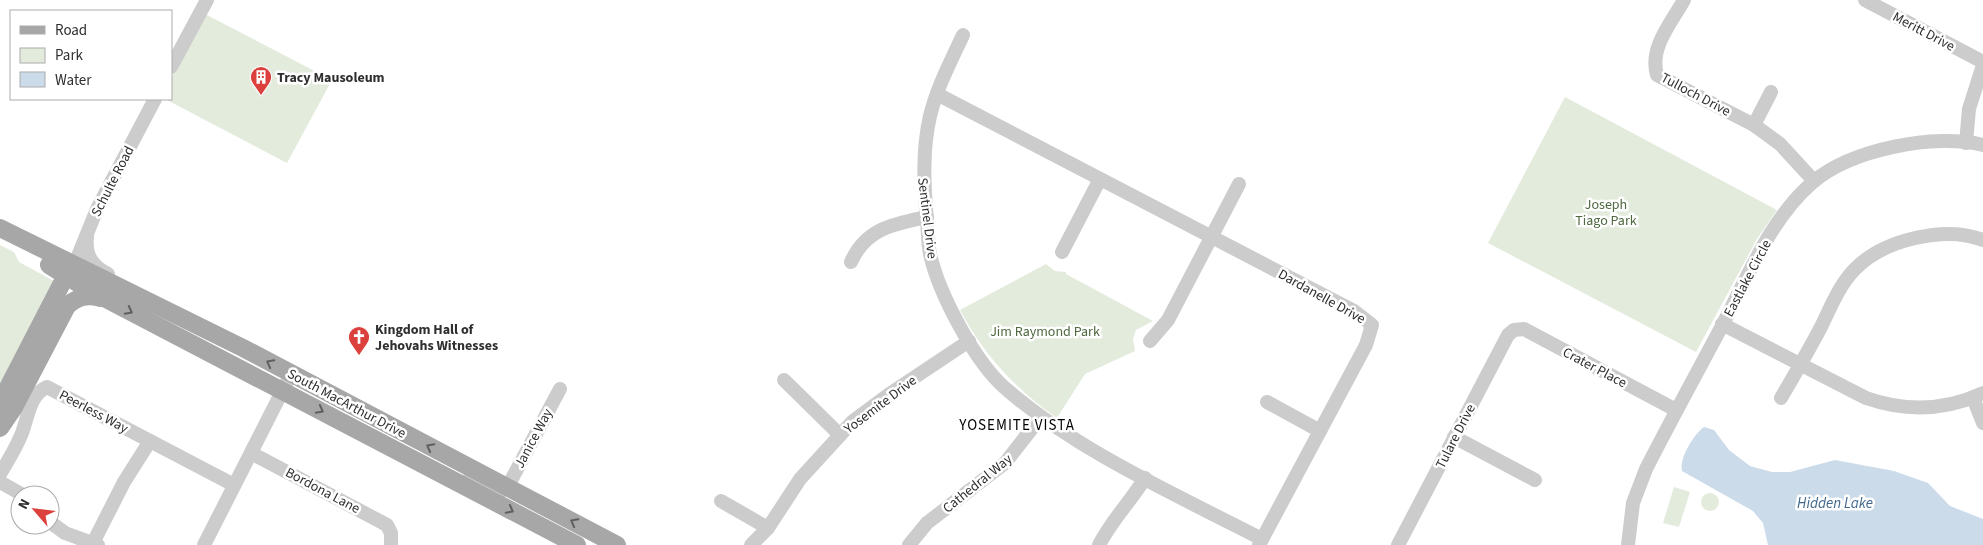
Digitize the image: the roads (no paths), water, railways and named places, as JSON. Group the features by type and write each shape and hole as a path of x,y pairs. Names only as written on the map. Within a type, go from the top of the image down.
{"main road":[{"path":"0,228 71,273"},
{"path":"0,239 71,273"},
{"name":"South MacArthur Drive","path":"71,273 108,300 577,545"},
{"name":"South MacArthur Drive","path":"71,273 156,307 217,335 617,545"},
{"name":"Schulte Road","path":"0,403 71,273"},
{"name":"Schulte Road","path":"1,426 8,407 71,273"},
{"path":"1,426 67,306 77,298 86,296 108,300"}],"street":[{"path":"172,65 207,0"},
{"name":"Tulloch Drive","path":"1684,0 1656,50 1653,63 1657,75 1754,125"},
{"name":"Meritt Drive","path":"1865,0 1983,64"},
{"name":"Sentinel Drive","path":"963,35 937,94 930,116 922,170 930,254 952,311 969,341 1003,387 1041,417 1260,542"},
{"path":"1966,143 1969,109 1983,64"},
{"path":"1772,92 1754,125 1780,144 1814,181"},
{"path":"937,94 1211,237"},
{"name":"Schulte Road","path":"71,273 87,232 154,100"},
{"name":"Eastlake Circle","path":"1628,545 1633,503 1646,469 1770,236 1797,197 1814,181 1856,158 1896,147 1934,141 1983,145"},
{"path":"1062,252 1100,179"},
{"path":"1150,341 1168,320 1239,184"},
{"path":"850,262 860,246 875,231 888,225 927,217"},
{"path":"87,232 88,253 96,268 142,292 156,307"},
{"path":"1781,398 1837,295 1855,269 1892,246 1925,235 1955,234 1983,240"},
{"name":"Dardanelle Drive","path":"1211,237 1354,311 1372,325 1366,345 1260,542"},
{"path":"1722,324 1866,398 1894,406 1922,409 1951,405 1978,395 1983,423"},
{"name":"Crater Place","path":"1514,330 1524,329 1676,410"},
{"name":"Tulare Drive","path":"1398,545 1508,334 1514,330"},
{"name":"Yosemite Drive","path":"751,545 768,528 800,479 854,421 888,395 969,341"},
{"path":"204,545 291,374"},
{"path":"784,380 840,435"},
{"name":"Peerless Way","path":"0,474 22,432 31,406 41,390 47,387 150,441"},
{"name":"Janice Way","path":"507,488 560,389"},
{"path":"1268,402 1320,430"},
{"name":"Cathedral Way","path":"909,545 927,523 1005,463 1041,417"},
{"path":"1454,437 1535,480"},
{"path":"68,540 96,544 124,482 150,441 234,485"},
{"name":"Bordona Lane","path":"251,453 372,516 386,525 391,539"},
{"path":"426,466 452,470 495,492 504,491 507,488"},
{"path":"1099,545 1106,532 1145,478"},
{"path":"721,501 768,528"},
{"name":"Yosemite Drive","path":"764,545 768,528"}],"water":[{"name":"Hidden Lake","path":"1704,427 1714,430 1729,450 1750,466 1772,472 1790,472 1835,460 1894,471 1928,483 1950,506 1983,519 1983,545 1768,545 1763,523 1753,511 1682,471 1683,460 1688,447"}],"place":[{"name":"Tracy Mausoleum","path":"261,96"},
{"name":"Kingdom Hall of Jehovahs Witnesses","path":"359,356"}],"district":[{"name":"YOSEMITE VISTA","path":"1017,425"}],"park label":[{"name":"Joseph Tiago Park","path":"1606,212"},
{"name":"Jim Raymond Park","path":"1045,331"}]}
